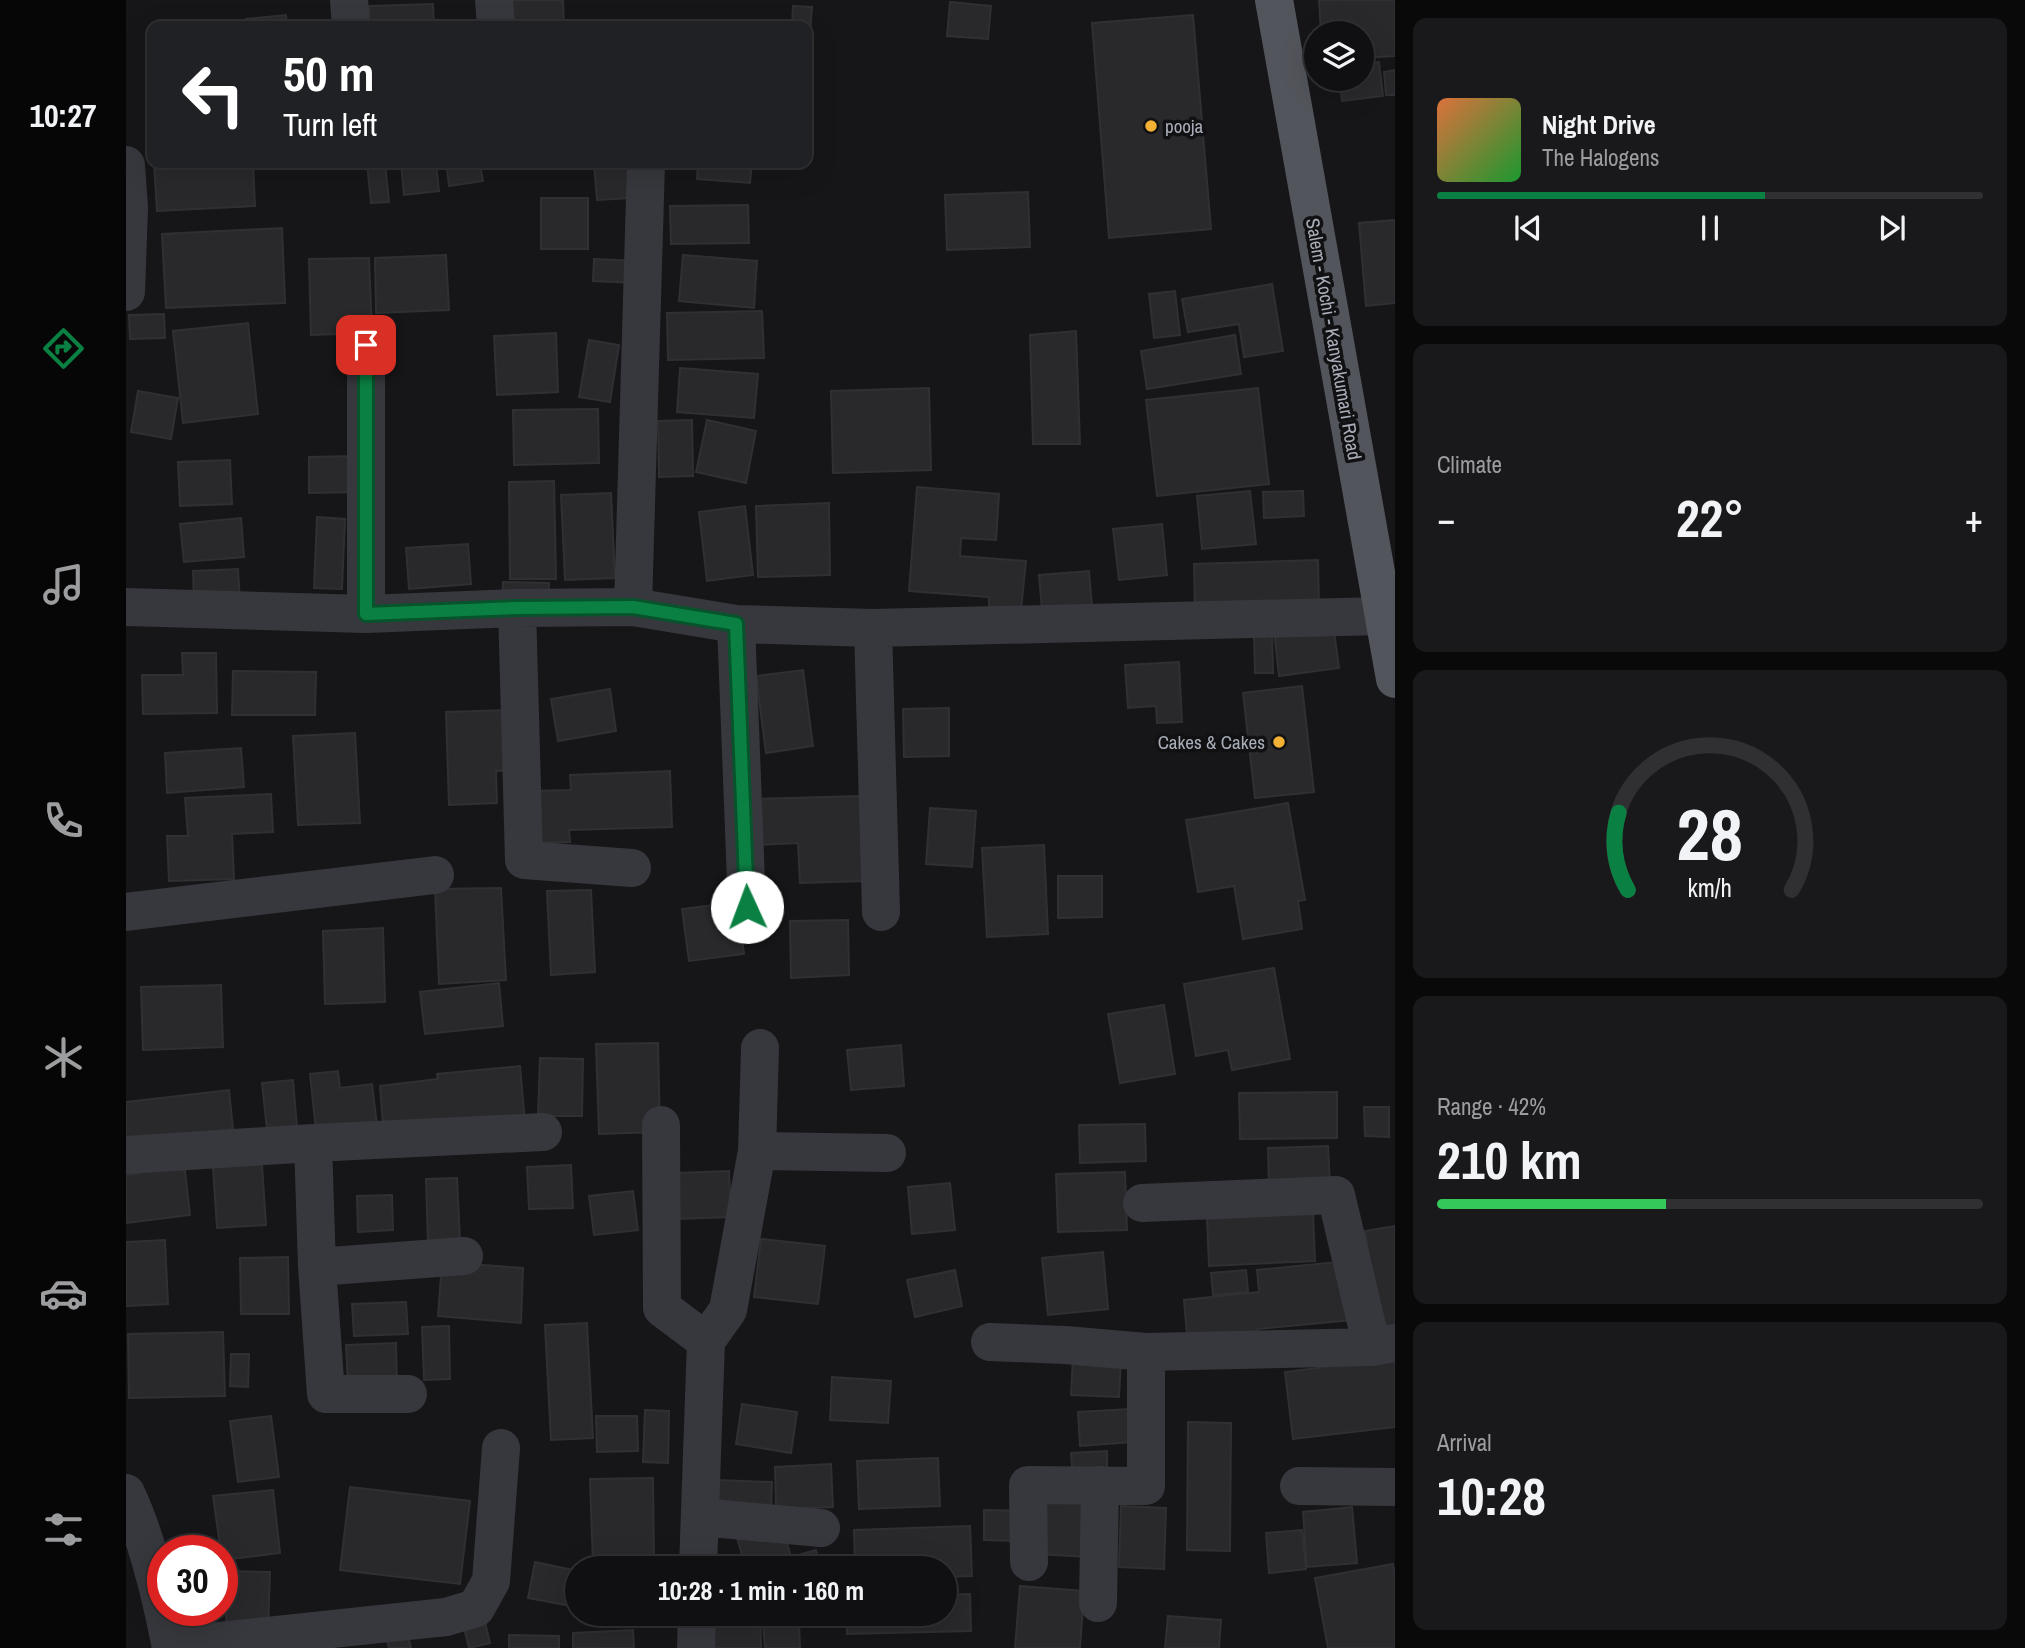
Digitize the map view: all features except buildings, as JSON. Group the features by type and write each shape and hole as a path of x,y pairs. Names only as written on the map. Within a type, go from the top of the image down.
{"main road":[{"name":"Salem - Kochi - Kanyakumari Road","path":"1274,0 1395,679"}],"street":[{"path":"349,0 351,21"},
{"path":"494,0 496,21"},
{"path":"126,166 126,292"},
{"path":"633,607 646,168"},
{"path":"366,345 366,614"},
{"path":"126,607 366,614 633,607 736,624 873,628 1383,616"},
{"path":"517,608 524,860 632,868"},
{"path":"736,624 747,907"},
{"path":"873,628 881,912"},
{"path":"126,912 436,875"},
{"path":"698,1556 706,1341 728,1310 757,1151 760,1048"},
{"path":"661,1125 662,1308 706,1341"},
{"path":"126,1155 543,1132"},
{"path":"313,1143 317,1267 326,1394 408,1394"},
{"path":"757,1151 887,1153"},
{"path":"990,1342 1146,1352 1384,1345 1335,1195 1142,1203"},
{"path":"317,1267 464,1256"},
{"path":"1029,1562 1028,1485 1146,1486 1146,1352"},
{"path":"126,1493 141,1533 171,1647 364,1637 446,1618 476,1608 491,1581 501,1448"},
{"path":"1098,1603 1100,1485"},
{"path":"1299,1486 1395,1487"},
{"path":"700,1517 821,1528"},
{"path":"696,1648 697,1626"}],"place":[{"name":"pooja","path":"1151,126"},
{"name":"Cakes & Cakes","path":"1279,742"}],"route":[{"path":"366,345 366,614 633,607 736,624 747,907"}]}
